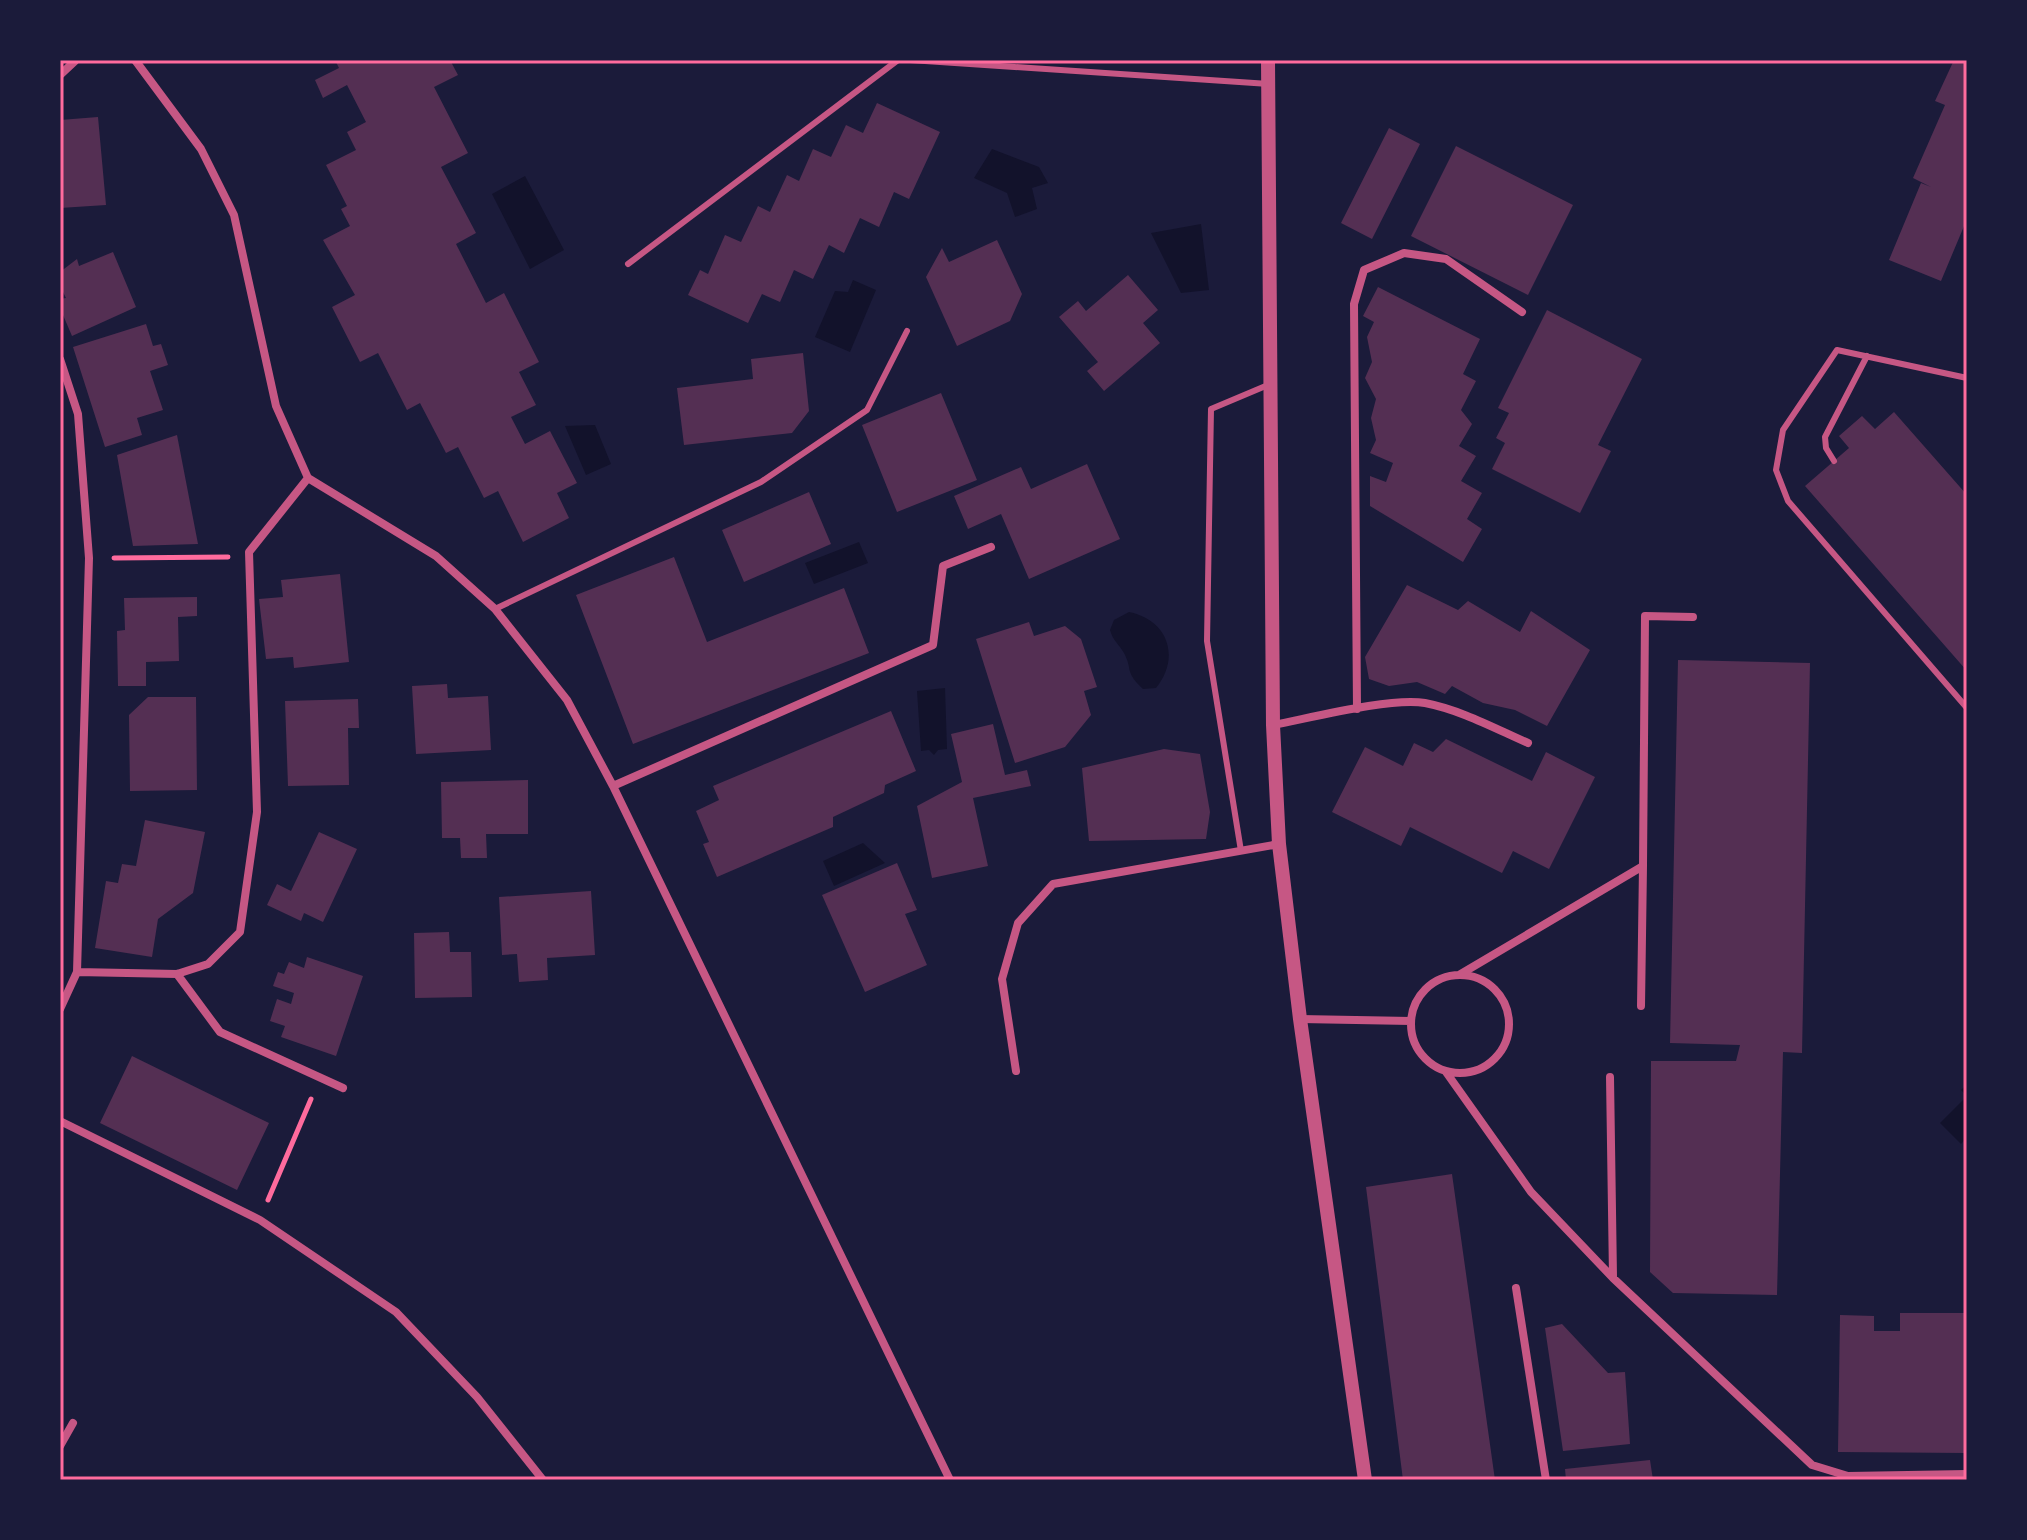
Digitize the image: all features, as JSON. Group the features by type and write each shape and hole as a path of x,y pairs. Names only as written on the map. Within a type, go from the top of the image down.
{"street":[{"path":"135,60 201,149 234,215 276,406 308,478 436,556 495,609 567,700 613,786 950,1480"},
{"path":"1268,60 1273,725 1279,844 1300,1019 1365,1480"},
{"path":"60,75 75,61"},
{"path":"1357,709 1354,304 1364,270 1404,253 1446,259 1522,312"},
{"path":"60,359 78,414 89,558 77,972 60,1009"},
{"path":"77,972 177,974 208,964 240,932 257,812 249,557 308,478"},
{"path":"613,786 933,645 943,566 991,547"},
{"path":"1641,1006 1645,616 1693,617"},
{"path":"1273,725 1357,709 1422,702 1465,714 1528,743"},
{"path":"1016,1071 1002,979 1018,923 1053,884 1279,844"},
{"path":"1459,975 1643,866"},
{"path":"177,974 220,1032 343,1088"},
{"path":"1446,1072 1471,1073 1493,1061 1506,1043 1510,1022 1502,997 1491,985 1477,977 1459,975 1439,979 1419,996 1411,1021 1417,1047 1430,1063 1446,1072 1531,1192 1613,1278 1812,1465 1848,1476 1967,1474"},
{"path":"1300,1019 1411,1021"},
{"path":"1610,1077 1613,1278"},
{"path":"60,1121 260,1220 396,1312 477,1397 543,1480"},
{"path":"1516,1288 1546,1480"},
{"path":"60,1446 73,1423"}],"lane":[{"path":"628,264 898,60"},
{"path":"910,60 1269,84"},
{"path":"495,609 761,482 867,410 907,331"},
{"path":"1967,378 1837,350 1783,430 1776,470 1788,501 1967,708"},
{"path":"1834,461 1826,448 1825,437 1867,356"},
{"path":"1241,851 1207,641 1211,409 1271,384"}],"path":[{"path":"89,558 249,557"},
{"path":"260,1220 319,1078"}],"shaded area":[{"path":"992,149 1039,167 1048,183 1032,188 1037,209 1015,217 1007,193 974,178"},
{"path":"525,176 564,250 530,269 492,194"},
{"path":"1201,224 1209,290 1181,293 1151,233"},
{"path":"853,280 876,290 850,352 815,337 835,291 848,292"},
{"path":"595,425 611,464 586,475 565,426"},
{"path":"859,542 868,563 814,584 805,563"},
{"path":"1129,612 1153,623 1166,641 1168,664 1156,688 1143,689 1137,683 1124,653 1111,634 1114,620"},
{"path":"945,688 947,749 938,750 934,755 929,750 921,751 917,691"},
{"path":"863,843 885,863 834,886 823,861"},
{"path":"1967,1096 1967,1137 1961,1144 1940,1123"}],"building":[{"path":"335,60 450,60 458,75 434,87 468,153 441,167 476,233 456,244 486,303 504,293 539,362 519,372 536,405 511,417 525,444 550,431 577,483 557,493 569,518 523,542 498,491 484,498 458,447 446,453 420,403 407,410 378,353 360,362 332,307 355,295 323,240 350,226 341,209 347,206 326,165 356,150 347,132 366,122 347,85 323,98 315,80 339,68"},
{"path":"1954,60 1967,60 1967,219 1941,281 1889,260 1921,183 1931,187 1913,178 1945,105 1935,101"},
{"path":"877,103 940,132 909,199 894,192 879,227 860,218 844,253 829,245 813,279 794,270 780,302 762,294 748,323 688,295 700,270 708,274 725,235 741,242 758,206 770,212 787,175 799,181 813,149 831,157 846,125 863,133"},
{"path":"98,117 106,205 60,208 60,120"},
{"path":"1389,128 1420,144 1372,239 1341,223"},
{"path":"1456,146 1573,205 1528,295 1411,236"},
{"path":"997,240 1022,294 1010,321 957,346 926,277 942,248 949,262"},
{"path":"113,252 136,307 72,336 60,308 60,299 66,298 60,286 60,272 77,259 79,266"},
{"path":"1128,275 1158,310 1143,323 1160,343 1104,391 1087,371 1098,362 1059,317 1078,301 1086,311"},
{"path":"1378,287 1480,339 1463,374 1476,381 1461,410 1472,424 1459,446 1476,456 1461,481 1482,493 1467,519 1482,529 1463,562 1370,506 1370,476 1386,482 1393,463 1370,453 1376,440 1371,418 1376,399 1365,378 1372,362 1367,337 1374,322 1363,316"},
{"path":"1547,310 1642,359 1598,445 1611,451 1580,513 1492,469 1505,443 1496,438 1509,413 1498,408"},
{"path":"146,324 153,346 161,344 168,365 150,371 163,410 137,418 142,435 105,447 73,347"},
{"path":"803,353 809,411 792,433 684,445 677,388 753,379 751,359"},
{"path":"941,393 977,480 897,512 862,425"},
{"path":"1894,412 1967,495 1967,671 1805,486 1849,448 1839,436 1862,416 1875,429"},
{"path":"177,435 198,544 133,546 117,455"},
{"path":"1087,464 1120,539 1029,579 1001,514 968,529 954,496 1021,467 1031,489"},
{"path":"809,492 831,544 744,582 722,530"},
{"path":"674,557 707,642 844,588 869,653 633,744 576,595"},
{"path":"340,574 349,662 294,668 293,657 266,659 259,599 283,597 281,580"},
{"path":"1407,585 1458,610 1468,601 1520,632 1531,611 1590,650 1547,726 1515,710 1483,703 1452,686 1445,694 1417,682 1389,686 1369,679 1365,657"},
{"path":"197,597 197,616 178,617 179,661 146,662 146,686 118,686 117,631 125,630 124,598"},
{"path":"1029,622 1034,636 1065,626 1081,639 1097,687 1084,691 1091,715 1065,747 1015,763 976,639"},
{"path":"1678,660 1810,663 1802,1053 1783,1052 1777,1295 1673,1293 1650,1272 1651,1061 1736,1061 1740,1045 1670,1043"},
{"path":"447,684 448,698 488,696 491,750 416,754 412,686"},
{"path":"148,697 196,697 197,790 130,791 129,715"},
{"path":"358,699 359,728 348,728 349,785 288,786 285,701"},
{"path":"891,711 916,771 885,785 884,793 833,817 833,827 717,877 703,844 709,842 696,811 719,800 713,786"},
{"path":"993,724 1005,775 1027,770 1031,786 973,798 988,866 932,878 917,806 962,782 951,734"},
{"path":"1446,739 1532,781 1546,752 1595,777 1549,869 1513,851 1502,873 1410,827 1401,846 1332,812 1365,747 1403,766 1414,743 1433,752"},
{"path":"1164,749 1200,754 1210,812 1206,839 1089,841 1082,768"},
{"path":"528,780 528,834 486,834 487,858 461,858 460,838 442,838 441,782"},
{"path":"145,820 205,832 193,893 158,919 152,957 95,948 106,881 118,883 122,864 136,866"},
{"path":"319,832 357,849 323,922 304,913 301,921 267,905 277,884 291,891"},
{"path":"897,863 917,910 905,914 927,965 865,992 822,895"},
{"path":"591,891 595,955 547,958 548,980 519,982 517,954 502,955 499,897"},
{"path":"449,932 450,952 471,952 472,997 415,998 414,933"},
{"path":"307,957 363,976 336,1056 281,1037 285,1026 270,1021 277,999 291,1004 294,993 273,986 278,972 284,974 289,962 304,968"},
{"path":"132,1056 269,1123 237,1190 100,1123"},
{"path":"1452,1174 1495,1480 1403,1480 1366,1187"},
{"path":"1900,1313 1966,1313 1967,1453 1838,1452 1840,1315 1874,1316 1874,1331 1900,1331"},
{"path":"1562,1324 1608,1373 1625,1372 1630,1444 1563,1451 1545,1328"},
{"path":"1650,1460 1653,1480 1566,1480 1565,1469"}]}
